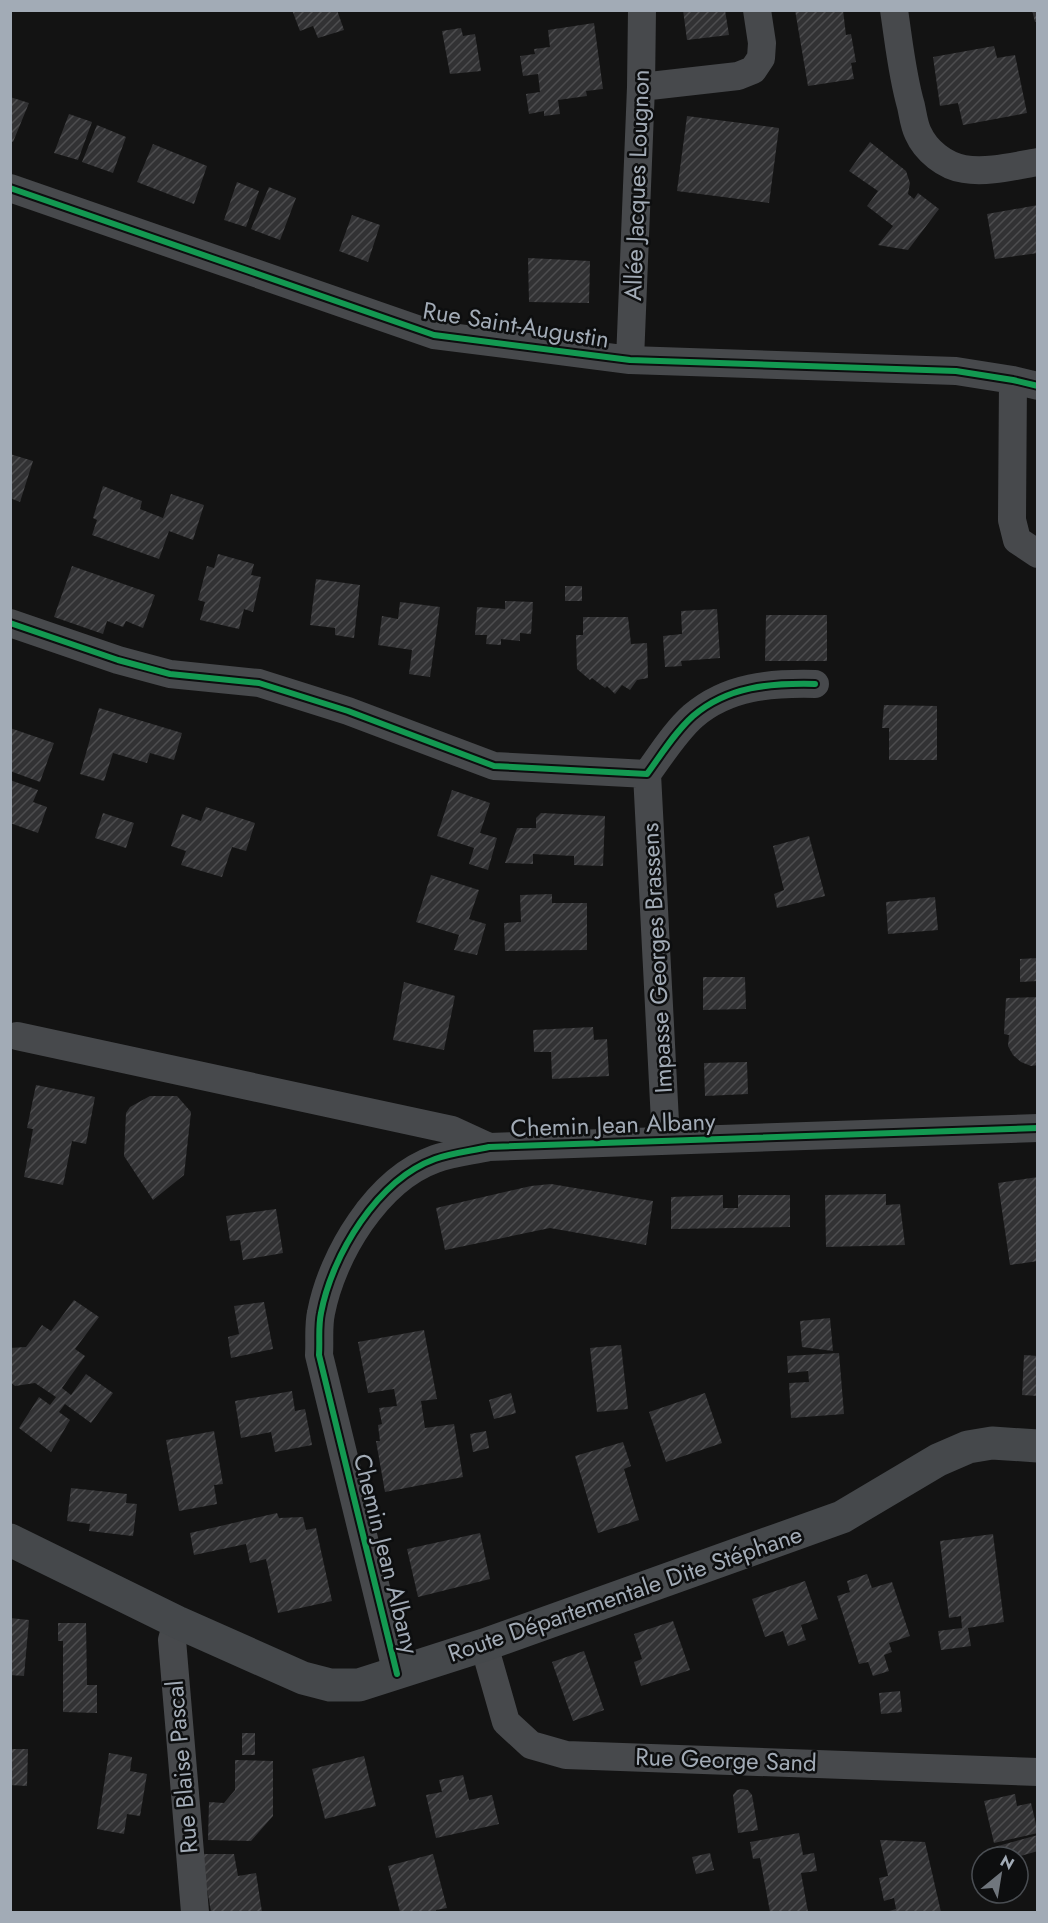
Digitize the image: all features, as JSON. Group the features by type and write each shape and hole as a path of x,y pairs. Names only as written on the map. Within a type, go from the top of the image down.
{"main road":[{"name":"Route Départementale Dite Stéphane","path":"10,1540 177,1622 303,1678 330,1685 359,1685 484,1645 842,1517 938,1460 968,1447 992,1443 1038,1446"}],"street":[{"name":"Allée Jacques Lougnon","path":"630,360 642,10"},
{"path":"641,87 738,76 753,70 761,58 762,43 757,10"},
{"path":"894,10 905,85 917,132 924,144 935,155 964,169 990,169 1038,162"},
{"name":"Rue Saint-Augustin","path":"10,188 434,335 630,360 956,371 1025,383"},
{"path":"1025,383 1012,520 1017,540 1038,554"},
{"path":"10,623 118,660 170,674 259,683 348,711 494,766 647,774 666,747 693,716 725,695 753,687 784,683 815,684"},
{"name":"Impasse Georges Brassens","path":"647,774 666,1141"},
{"path":"17,1036 452,1130 489,1148"},
{"name":"Chemin Jean Albany","path":"397,1674 319,1355 320,1315 330,1277 358,1224 397,1180 434,1159 489,1148 1038,1128"},
{"name":"Rue Blaise Pascal","path":"177,1622 172,1640 195,1912"},
{"name":"Rue George Sand","path":"484,1645 506,1722 531,1746 566,1755 1038,1772"}],"building":[{"path":"292,10 337,10 344,30 318,38 313,26 300,31"},
{"path":"683,10 725,10 729,35 687,40"},
{"path":"795,10 843,10 846,35 851,34 856,62 851,63 854,79 808,86"},
{"path":"1032,10 1038,10 1038,22 1035,22"},
{"path":"594,23 603,89 586,91 587,96 558,100 560,114 544,116 544,111 529,114 526,94 540,92 538,74 523,76 520,56 535,54 534,49 550,47 548,30"},
{"path":"461,28 463,36 475,34 481,71 450,74 442,31"},
{"path":"994,46 997,58 1015,55 1027,113 963,125 958,103 940,106 933,57"},
{"path":"10,97 29,103 13,142 10,141"},
{"path":"69,114 92,122 78,160 54,153"},
{"path":"687,116 779,128 769,203 677,191"},
{"path":"97,125 126,137 113,173 82,162"},
{"path":"870,142 906,171 910,183 908,194 914,199 918,193 939,209 908,250 878,245 893,226 867,206 878,191 849,171"},
{"path":"153,144 207,166 194,204 137,182"},
{"path":"237,182 259,191 246,227 224,220"},
{"path":"269,187 296,198 280,240 251,229"},
{"path":"1038,205 1038,253 995,259 987,214"},
{"path":"352,215 380,225 368,262 339,251"},
{"path":"528,258 590,261 589,303 529,302"},
{"path":"10,454 33,461 20,502 10,498"},
{"path":"103,486 142,501 140,509 163,518 171,494 204,505 193,540 169,531 159,559 92,535 97,520 93,518"},
{"path":"218,554 254,564 251,575 261,577 253,612 244,609 239,629 200,620 205,602 198,600 207,566 214,568"},
{"path":"72,566 155,595 143,628 126,621 123,627 107,621 103,634 54,617"},
{"path":"316,579 360,585 354,638 335,635 335,628 310,625"},
{"path":"565,586 582,586 582,601 565,601"},
{"path":"505,601 533,602 531,634 520,633 520,641 501,639 501,645 486,644 487,635 475,635 477,607 505,609"},
{"path":"400,602 440,607 430,677 409,674 412,650 378,645 382,616 398,619"},
{"path":"717,609 720,658 681,661 682,666 665,667 663,636 682,634 681,611"},
{"path":"766,615 827,615 827,661 765,661"},
{"path":"583,617 628,617 631,644 647,643 648,678 637,680 630,690 622,685 615,694 607,686 605,688 592,678 590,680 577,669 576,635 583,635"},
{"path":"884,705 937,706 937,760 889,760 889,728 882,728"},
{"path":"99,708 182,733 174,760 150,753 147,763 113,753 104,781 80,774"},
{"path":"10,728 54,743 40,782 10,771"},
{"path":"10,780 38,790 33,802 47,807 38,833 10,823"},
{"path":"452,790 490,803 480,833 497,838 488,870 469,864 474,848 437,836"},
{"path":"206,807 255,823 246,851 232,847 222,877 181,865 186,851 171,846 182,814 201,821"},
{"path":"103,813 134,823 126,848 95,838"},
{"path":"541,813 605,816 603,866 574,865 574,856 533,854 533,864 505,863 517,828 536,828 536,818"},
{"path":"809,836 825,896 777,908 774,894 784,890 773,846"},
{"path":"431,875 479,890 469,919 486,924 477,955 454,950 459,935 416,922"},
{"path":"552,894 552,903 587,903 587,950 505,951 504,923 521,922 520,895"},
{"path":"935,897 938,930 888,934 886,902"},
{"path":"1038,958 1038,981 1020,982 1020,959"},
{"path":"703,977 745,977 746,1009 703,1010"},
{"path":"404,982 455,996 444,1050 393,1040"},
{"path":"1038,997 1038,1065 1031,1066 1021,1062 1008,1046 1009,1035 1004,1034 1006,998"},
{"path":"593,1027 594,1040 607,1039 609,1076 552,1079 551,1052 534,1052 533,1030"},
{"path":"747,1062 748,1094 705,1096 704,1063"},
{"path":"36,1085 95,1097 86,1144 72,1141 63,1185 24,1177 33,1129 27,1128"},
{"path":"150,1096 177,1096 191,1112 184,1175 153,1200 124,1156 126,1113 130,1107"},
{"path":"1038,1177 1038,1261 1010,1265 998,1183"},
{"path":"551,1184 653,1201 646,1245 550,1228 445,1250 436,1208 531,1186"},
{"path":"886,1194 886,1205 900,1204 905,1245 826,1247 825,1195"},
{"path":"723,1195 723,1208 738,1208 738,1195 790,1195 790,1227 671,1229 671,1197"},
{"path":"276,1209 283,1253 243,1260 240,1240 230,1241 226,1216"},
{"path":"74,1300 99,1317 75,1349 85,1356 62,1388 71,1395 86,1374 113,1393 91,1423 65,1404 59,1412 70,1420 51,1452 19,1428 39,1397 50,1405 56,1397 35,1383 15,1386 10,1382 10,1348 26,1347 42,1325 51,1331"},
{"path":"264,1302 273,1349 231,1358 228,1337 239,1334 234,1306"},
{"path":"830,1318 833,1351 802,1347 800,1321"},
{"path":"424,1330 437,1399 421,1401 425,1428 454,1424 463,1477 385,1492 376,1441 380,1441 378,1425 382,1424 379,1408 397,1406 394,1389 368,1393 358,1342"},
{"path":"621,1345 628,1409 597,1412 590,1348"},
{"path":"839,1353 844,1414 791,1418 789,1383 809,1382 808,1371 788,1373 787,1356"},
{"path":"1024,1355 1038,1356 1038,1396 1022,1395"},
{"path":"292,1391 295,1411 305,1409 312,1445 275,1452 271,1432 241,1438 235,1401"},
{"path":"511,1393 516,1413 494,1419 489,1400"},
{"path":"705,1393 722,1443 666,1462 649,1412"},
{"path":"214,1431 223,1484 214,1485 217,1504 179,1511 166,1440"},
{"path":"486,1431 489,1448 473,1452 470,1434"},
{"path":"623,1442 631,1466 624,1469 639,1520 598,1533 575,1456"},
{"path":"71,1488 127,1494 126,1503 137,1504 133,1536 89,1531 90,1524 67,1521"},
{"path":"277,1513 279,1518 303,1517 306,1530 316,1528 332,1601 278,1613 266,1559 250,1563 246,1544 194,1555 190,1533"},
{"path":"480,1533 490,1579 418,1597 407,1549"},
{"path":"993,1534 1004,1622 968,1628 971,1646 941,1650 938,1631 962,1628 961,1616 949,1618 940,1541"},
{"path":"867,1574 872,1588 892,1582 910,1636 889,1643 892,1652 884,1655 889,1671 873,1676 868,1662 859,1664 837,1596 850,1592 847,1581"},
{"path":"805,1581 818,1619 801,1625 806,1640 788,1646 783,1631 765,1637 752,1599"},
{"path":"10,1618 29,1620 24,1676 10,1675"},
{"path":"673,1621 690,1670 641,1686 634,1662 642,1659 634,1634"},
{"path":"58,1623 86,1623 87,1685 97,1685 97,1713 63,1712 63,1641 58,1641"},
{"path":"584,1651 604,1710 573,1721 552,1662"},
{"path":"900,1691 902,1712 881,1714 879,1693"},
{"path":"242,1733 255,1733 255,1755 242,1755"},
{"path":"10,1749 28,1749 27,1786 10,1785"},
{"path":"109,1753 132,1757 130,1771 147,1774 140,1816 127,1814 124,1834 97,1829"},
{"path":"364,1756 376,1806 325,1819 312,1769"},
{"path":"235,1760 273,1761 273,1816 251,1841 208,1840 209,1802 224,1803 235,1790"},
{"path":"463,1775 469,1800 492,1795 499,1824 436,1838 426,1795 442,1792 439,1780"},
{"path":"737,1790 748,1790 752,1795 758,1830 738,1833 733,1795"},
{"path":"1015,1794 1017,1806 1031,1803 1038,1833 994,1843 984,1801"},
{"path":"799,1833 803,1855 814,1853 817,1871 801,1873 808,1912 770,1912 760,1858 753,1859 750,1842"},
{"path":"1038,1835 1038,1851 1030,1853 1030,1845 1002,1845"},
{"path":"880,1840 925,1842 941,1912 886,1912 896,1909 894,1898 884,1901 879,1878 888,1876"},
{"path":"710,1853 714,1870 696,1874 692,1857"},
{"path":"201,1854 234,1854 238,1876 256,1873 262,1912 211,1912"},
{"path":"433,1854 447,1908 436,1910 436,1912 400,1912 388,1866"}],"cycle path":[{"path":"10,188 434,335 630,360 956,371 1038,386"},
{"path":"10,623 118,660 170,674 259,683 348,711 494,766 647,774 686,722 706,706 735,692 751,688 782,684 815,684"},
{"path":"397,1674 319,1355 321,1313 335,1267 360,1222 394,1184 414,1169 435,1159 489,1147 1038,1128"}]}
